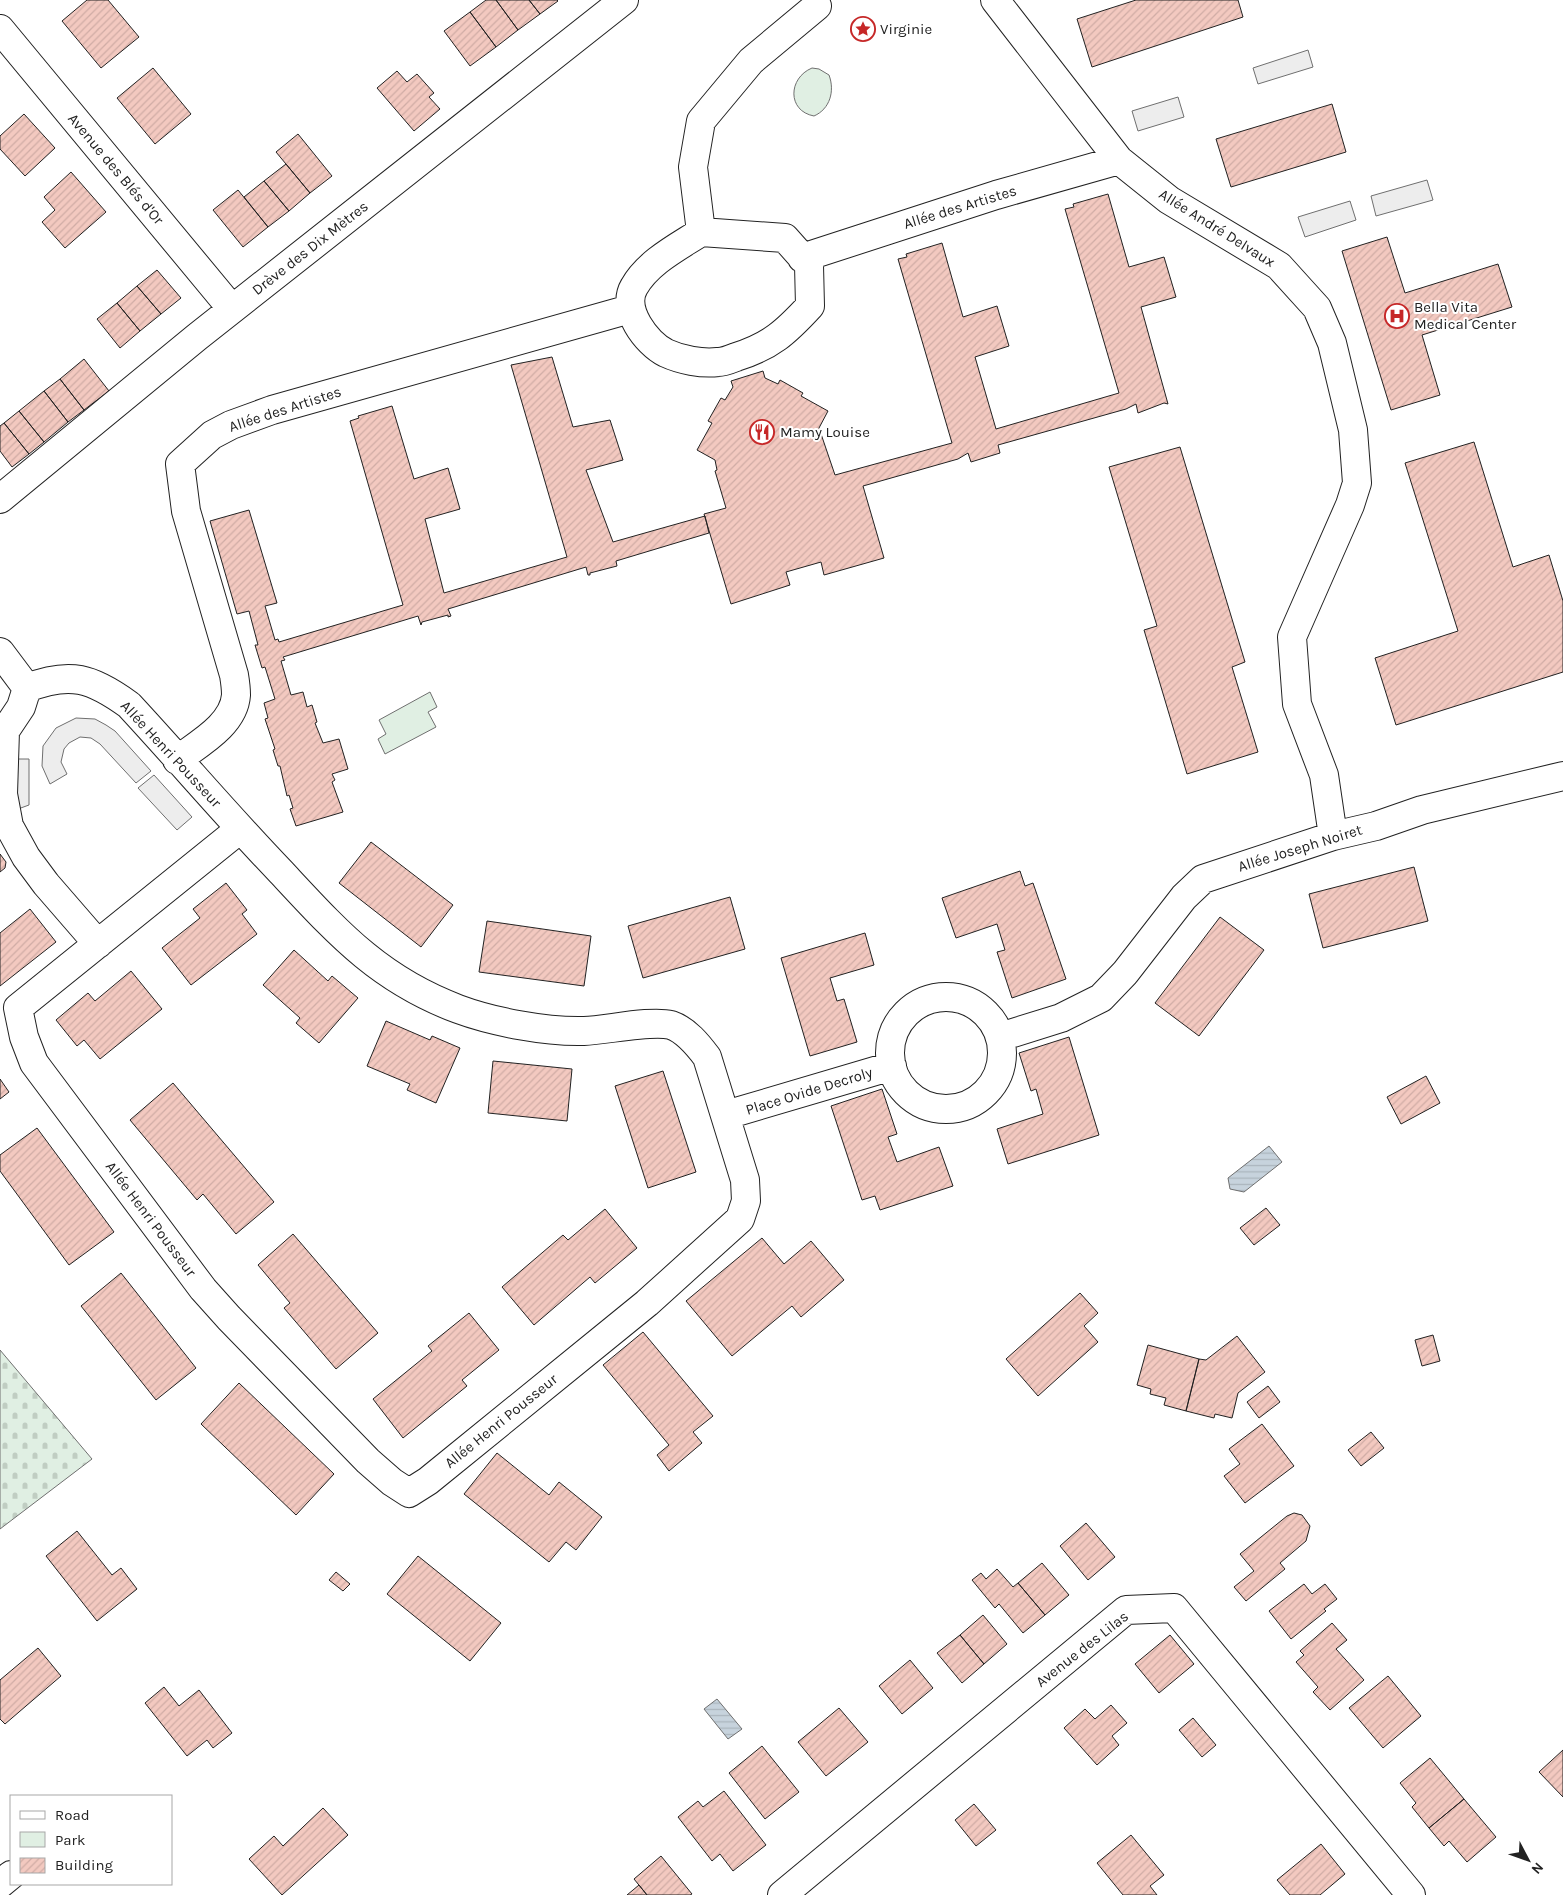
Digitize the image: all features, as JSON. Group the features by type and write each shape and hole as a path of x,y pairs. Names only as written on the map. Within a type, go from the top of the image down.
{"street":[{"name":"Drève des Dix Mètres","path":"0,499 232,310 624,0"},
{"name":"Allée André Delvaux","path":"995,0 1119,160 1169,200 1279,266 1317,308 1332,343 1353,430 1357,483 1350,506 1292,637 1297,704 1324,775 1333,836"},
{"path":"701,232 693,167 701,121 751,61 818,2"},
{"name":"Avenue des Blés d'Or","path":"0,29 232,310"},
{"name":"Allée des Artistes","path":"802,258 996,195 1119,160"},
{"path":"701,232 785,238 802,258 808,265 810,306 788,330 760,350 727,360 719,362 687,360 665,352 646,335 630,309 633,288 655,263 701,232"},
{"name":"Allée des Artistes","path":"177,760 225,721 233,708 236,695 234,675 186,511 180,464 212,435 230,425 255,416 630,309"},
{"path":"0,652 27,688 21,707 3,730 3,794 9,826 26,857 46,884 98,944"},
{"name":"Allée Henri Pousseur","path":"27,688 57,678 81,679 104,688 128,705 322,917 360,953 395,978 441,1002 482,1017 531,1026 582,1031 652,1024 671,1025 696,1042 707,1057 745,1180 746,1201 740,1219 632,1315 428,1481 409,1493 392,1482 368,1461 203,1289 34,1064 24,1037 9,1014 240,829"},
{"name":"Allée Joseph Noiret","path":"1000,1037 1061,1018 1101,998 1125,973 1184,896 1203,879 1333,836 1376,826 1422,810 1563,776"},
{"name":"Place Ovide Decroly","path":"930,998 959,998 977,1007 985,1012 1000,1037 1002,1060 994,1082 979,1099 958,1109 935,1109 914,1101 897,1084 892,1066 891,1035 906,1012 930,998"},
{"name":"Place Ovide Decroly","path":"726,1115 892,1066"},
{"name":"Avenue des Lilas","path":"782,1895 1126,1610 1174,1608 1411,1895"},
{"path":"0,1884 10,1876"}],"green space":[{"path":"812,68 819,69 829,75 831,81 830,99 824,109 814,116 805,113 799,108 794,94 798,79"},
{"path":"430,692 437,707 428,712 436,727 385,754 378,739 386,734 379,720"},
{"path":"0,1350 92,1459 0,1529"}],"shaded area":[{"path":"1308,50 1313,67 1258,84 1253,68"},
{"path":"1178,97 1184,117 1138,131 1132,111"},
{"path":"1427,180 1433,200 1376,216 1371,196"},
{"path":"1350,201 1356,220 1305,237 1298,217"},
{"path":"76,718 95,719 115,731 151,771 136,783 100,744 91,738 80,737 69,743 64,749 61,762 67,774 50,784 42,766 43,746 56,728"},
{"path":"14,759 29,759 29,805 18,809"},
{"path":"154,775 192,817 177,830 138,788"},
{"path":"1269,1146 1282,1162 1244,1192 1230,1189 1228,1178"},
{"path":"717,1699 742,1729 728,1739 704,1709"}],"building":[{"path":"87,0 108,0 139,37 101,68 62,21"},
{"path":"486,0 496,0 518,30 496,47 470,12"},
{"path":"496,0 529,0 540,14 518,30"},
{"path":"529,0 557,0 558,1 540,14"},
{"path":"1136,0 1238,0 1243,17 1092,67 1077,19"},
{"path":"470,12 496,47 470,66 444,31"},
{"path":"153,68 191,114 155,144 117,98"},
{"path":"397,71 407,82 417,74 434,93 429,97 440,109 414,131 377,88"},
{"path":"1332,104 1346,152 1231,187 1216,139"},
{"path":"24,114 55,148 25,176 0,149 0,136"},
{"path":"298,134 332,176 310,193 276,152"},
{"path":"286,164 310,193 289,211 264,181"},
{"path":"71,172 106,212 65,248 42,222 55,210 44,197"},
{"path":"264,181 289,211 268,227 244,197"},
{"path":"238,190 268,227 243,247 213,210"},
{"path":"1108,194 1129,267 1164,257 1176,297 1141,307 1168,404 1164,403 1138,413 1136,404 1126,409 998,445 1000,453 971,462 968,453 958,459 863,486 884,558 824,575 821,562 786,572 790,585 731,604 704,514 726,508 715,471 717,470 715,460 697,450 712,423 708,421 721,398 725,400 733,387 731,381 763,371 765,378 778,384 780,380 803,393 801,396 828,411 819,428 835,475 952,443 898,259 907,257 906,254 942,243 963,317 997,306 1009,346 975,357 996,429 1119,393 1065,209 1074,207 1073,204"},
{"path":"1387,237 1405,293 1498,264 1512,307 1422,335 1440,395 1391,410 1342,251"},
{"path":"157,270 181,298 161,314 137,286"},
{"path":"137,286 161,314 140,331 117,303"},
{"path":"117,303 140,331 120,348 97,319"},
{"path":"552,357 573,427 610,420 623,460 586,470 613,542 705,516 709,533 616,561 617,566 590,573 590,575 588,575 586,567 448,609 451,616 448,617 448,615 422,622 421,625 418,616 283,657 285,660 281,661 291,695 303,692 307,707 312,705 317,722 315,723 323,743 339,739 348,769 332,774 335,780 332,782 343,812 296,826 290,809 293,808 289,795 287,796 280,766 278,766 273,750 275,749 265,719 268,718 264,703 275,699 265,667 262,668 255,645 258,645 249,611 237,614 210,521 249,510 277,603 265,606 275,640 278,639 279,642 403,605 350,421 359,418 358,416 392,406 414,479 448,468 460,509 425,519 444,593 567,557 511,365"},
{"path":"84,359 109,391 84,410 60,379"},
{"path":"60,379 84,410 68,422 44,391"},
{"path":"44,391 68,422 44,442 19,411"},
{"path":"19,411 44,442 29,454 4,423"},
{"path":"4,423 29,454 12,467 0,451 0,426"},
{"path":"1474,442 1513,567 1549,555 1563,601 1563,672 1396,725 1375,658 1458,631 1405,463"},
{"path":"1180,447 1245,662 1232,667 1258,752 1187,774 1144,630 1157,626 1109,467"},
{"path":"371,842 453,905 421,947 339,883"},
{"path":"0,854 6,862 5,868 0,872"},
{"path":"1414,867 1428,921 1323,948 1309,894"},
{"path":"1020,871 1025,886 1033,883 1066,979 1012,998 997,952 1005,950 997,924 956,938 942,898"},
{"path":"226,883 247,910 242,914 257,934 191,985 162,948 200,918 193,909"},
{"path":"730,897 745,949 643,978 628,926"},
{"path":"30,909 56,942 0,986 0,933"},
{"path":"1220,917 1264,950 1199,1036 1155,1003"},
{"path":"487,921 591,936 584,986 479,972"},
{"path":"865,933 874,965 830,978 837,1001 844,999 857,1042 810,1056 781,958"},
{"path":"294,950 328,981 332,976 358,998 319,1043 296,1023 300,1018 263,985"},
{"path":"131,971 162,1009 100,1059 84,1040 77,1046 56,1020 88,993 95,1001"},
{"path":"386,1021 430,1040 432,1036 460,1048 436,1103 407,1090 410,1084 367,1066"},
{"path":"1069,1037 1099,1135 1008,1164 997,1129 1043,1114 1036,1089 1031,1091 1019,1053"},
{"path":"493,1061 572,1069 567,1121 488,1113"},
{"path":"663,1071 696,1172 648,1188 615,1086"},
{"path":"1426,1076 1440,1103 1401,1124 1387,1097"},
{"path":"0,1079 9,1092 0,1099"},
{"path":"173,1083 274,1202 236,1234 203,1194 197,1200 130,1120"},
{"path":"882,1089 897,1134 888,1137 897,1162 939,1147 953,1186 880,1210 875,1196 862,1200 831,1106"},
{"path":"37,1128 114,1232 69,1265 0,1171 0,1155"},
{"path":"1266,1208 1280,1225 1254,1245 1240,1228"},
{"path":"605,1209 637,1248 595,1283 590,1277 534,1325 502,1287 563,1235 568,1240"},
{"path":"293,1234 378,1333 336,1369 284,1308 290,1303 258,1265"},
{"path":"762,1238 784,1264 811,1241 844,1280 801,1317 792,1306 732,1356 686,1301"},
{"path":"121,1273 196,1368 156,1400 81,1306"},
{"path":"1080,1293 1098,1313 1084,1326 1098,1342 1038,1396 1006,1359"},
{"path":"469,1313 499,1350 462,1380 467,1386 403,1438 373,1399 432,1351 428,1346"},
{"path":"643,1332 713,1416 693,1432 702,1443 669,1471 657,1455 669,1445 603,1365"},
{"path":"1433,1335 1440,1361 1422,1366 1415,1340"},
{"path":"1237,1336 1265,1372 1238,1393 1232,1418 1215,1414 1214,1418 1186,1411 1199,1359 1206,1360"},
{"path":"1148,1345 1199,1359 1186,1411 1164,1405 1166,1398 1150,1394 1151,1389 1137,1385"},
{"path":"239,1383 334,1474 296,1515 201,1424"},
{"path":"1268,1386 1280,1402 1259,1418 1247,1402"},
{"path":"1262,1424 1294,1466 1245,1503 1224,1476 1240,1464 1229,1449"},
{"path":"1371,1432 1384,1448 1361,1466 1348,1450"},
{"path":"497,1453 549,1495 559,1482 602,1517 576,1550 566,1542 549,1562 464,1494"},
{"path":"1294,1513 1302,1515 1310,1526 1306,1541 1280,1563 1285,1569 1246,1601 1234,1587 1254,1571 1240,1554 1287,1516"},
{"path":"1086,1523 1115,1557 1088,1580 1060,1546"},
{"path":"77,1531 112,1575 121,1568 137,1589 97,1621 46,1556"},
{"path":"418,1556 501,1623 470,1661 387,1594"},
{"path":"1042,1563 1069,1595 1045,1615 1018,1583"},
{"path":"997,1569 1013,1587 1018,1583 1045,1615 1023,1633 999,1604 995,1608 972,1580 981,1573 986,1579"},
{"path":"336,1572 350,1584 343,1591 329,1580"},
{"path":"1304,1584 1312,1594 1325,1584 1337,1599 1324,1609 1326,1611 1291,1639 1269,1611"},
{"path":"983,1615 1007,1644 984,1664 960,1635"},
{"path":"1332,1623 1347,1640 1336,1649 1364,1680 1330,1710 1313,1692 1318,1687 1296,1662 1304,1655 1300,1651"},
{"path":"960,1635 984,1664 962,1683 937,1653"},
{"path":"1170,1635 1194,1664 1159,1693 1135,1664"},
{"path":"38,1648 61,1676 5,1724 0,1719 0,1680"},
{"path":"910,1660 933,1688 902,1714 879,1686"},
{"path":"1388,1676 1421,1716 1383,1748 1349,1708"},
{"path":"164,1687 179,1706 199,1690 232,1733 213,1748 207,1740 187,1756 145,1703"},
{"path":"1111,1705 1127,1723 1112,1736 1119,1745 1097,1765 1064,1728 1085,1709 1095,1719"},
{"path":"839,1708 868,1742 826,1776 798,1742"},
{"path":"1193,1718 1216,1745 1202,1757 1179,1730"},
{"path":"762,1746 799,1792 765,1819 729,1773"},
{"path":"1563,1750 1563,1797 1539,1772"},
{"path":"1430,1758 1464,1799 1429,1828 1412,1807 1416,1803 1400,1783"},
{"path":"724,1791 766,1845 733,1871 720,1854 712,1861 678,1817 698,1801 703,1807"},
{"path":"1464,1799 1496,1837 1467,1862 1449,1841 1444,1846 1429,1828"},
{"path":"974,1804 996,1830 976,1846 955,1820"},
{"path":"323,1808 348,1835 282,1895 249,1859 274,1836 283,1846"},
{"path":"1131,1835 1164,1875 1150,1886 1157,1895 1123,1895 1097,1863"},
{"path":"1321,1844 1345,1874 1320,1895 1290,1895 1277,1880"},
{"path":"661,1856 692,1894 647,1895 634,1879"},
{"path":"639,1885 647,1895 627,1895"}],"place":[{"name":"Virginie","path":"863,29"},
{"name":"Bella Vita Medical Center","path":"1397,316"},
{"name":"Mamy Louise","path":"762,432"}]}
